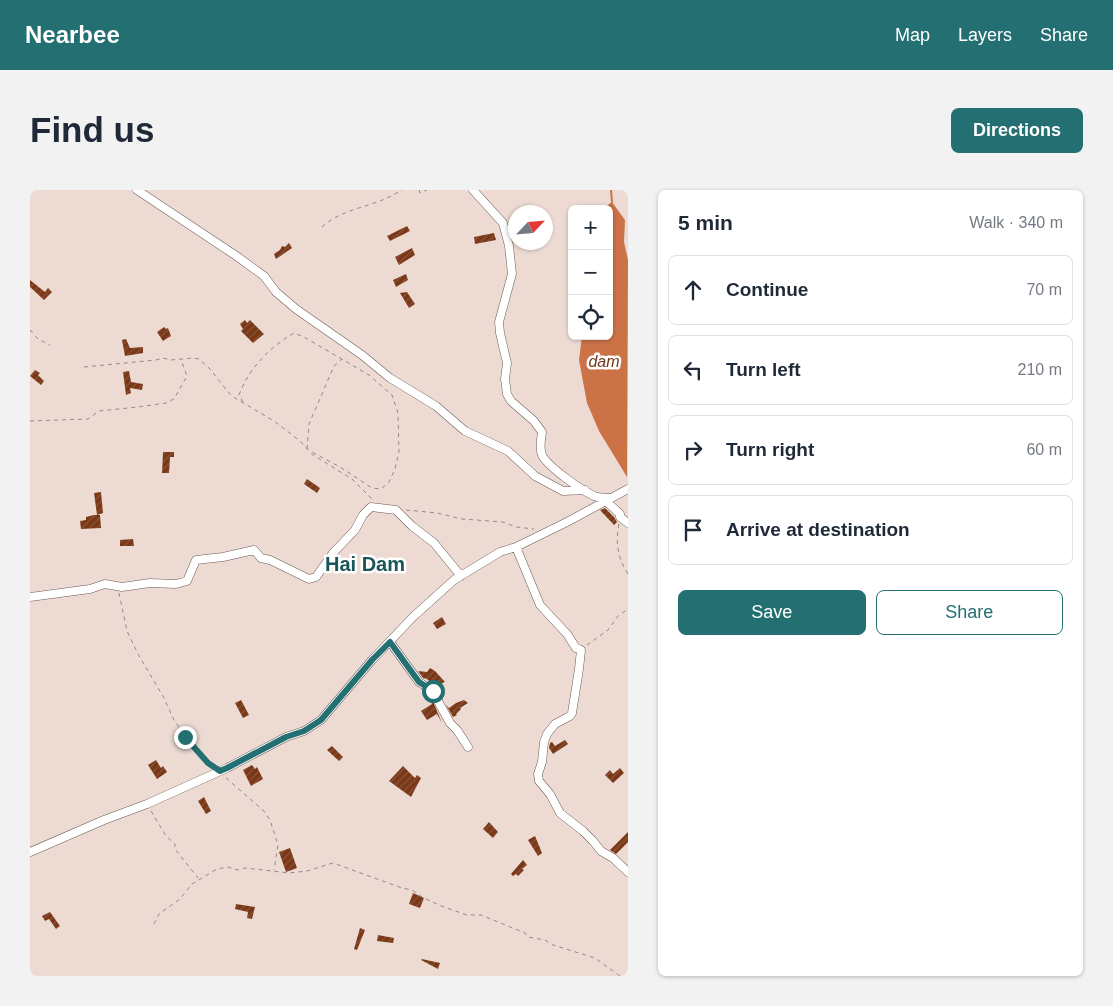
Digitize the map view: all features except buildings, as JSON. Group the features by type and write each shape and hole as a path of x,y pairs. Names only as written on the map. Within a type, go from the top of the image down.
{"street":[{"path":"137,190 264,276 276,292 296,309 362,355 390,378 436,406 465,431 508,451 535,476 563,490 585,490"},
{"path":"473,190 503,223 509,246 512,274 499,322 507,363 505,379 507,394 511,401 534,421 542,432 540,448 542,456 556,470 585,490 596,497 608,499 620,514 620,517 628,523"},
{"path":"30,852 104,820 147,804 224,769 286,737 304,731 321,720 372,660 413,617 461,576 500,552 516,547 547,532 628,489"},
{"path":"30,597 90,589 105,584 118,587 150,583 176,584 187,581 196,560 223,557 254,550 261,558 270,560 309,579 316,577 333,553 355,530 363,515 371,507 396,510 412,526 434,543 461,576"},
{"path":"516,547 540,605 567,634 576,648 581,650 580,669 572,713 570,716 554,724 544,742 542,762 538,774 539,781 550,794 560,813 594,841 600,851 613,858 628,872"},
{"path":"390,642 419,682 437,696 439,704 450,723 468,747"}],"path":[{"path":"322,227 329,220 380,201 402,190"},
{"path":"418,190 420,193 426,190"},
{"path":"30,330 38,339 50,345"},
{"path":"243,403 239,395 248,375 277,343 294,333 369,375 392,395 398,413 399,452 395,469 389,482 382,489 372,488 340,467 307,450"},
{"path":"84,367 118,365 163,358 181,360 193,358 203,362 228,392 274,421 300,441 307,450 321,461 345,474 374,500"},
{"path":"30,421 88,419 99,411 166,403 174,399 187,376 181,360"},
{"path":"307,450 309,424 334,366 342,360"},
{"path":"400,508 462,519 504,522 516,527 547,532"},
{"path":"620,517 617,533 618,550 621,564 628,574"},
{"path":"118,587 131,641 185,737 208,763 224,769 223,776 264,812 270,820 278,845 274,871"},
{"path":"581,650 608,630 618,616 628,609"},
{"path":"147,804 166,836 175,844 176,849 199,879"},
{"path":"154,924 159,914 180,899 192,884 217,869 228,867 237,870 245,868 289,873 312,870 331,863 337,863 368,876 412,890 441,906 467,915 480,915 525,933 528,937 545,940 595,958 620,976"}],"water":[{"name":"dam","path":"612,202 625,220 624,242 628,260 627,477 599,431 587,403 579,360 582,340 613,340 613,205 608,205"}],"waterway":[{"path":"611,190 612,202"}],"district":[{"name":"Hai Dam","path":"365,564"}],"route":[{"path":"185,737 208,763 220,771 227,768 286,737 304,731 321,720 372,660 390,642 419,682 433,691"}]}
